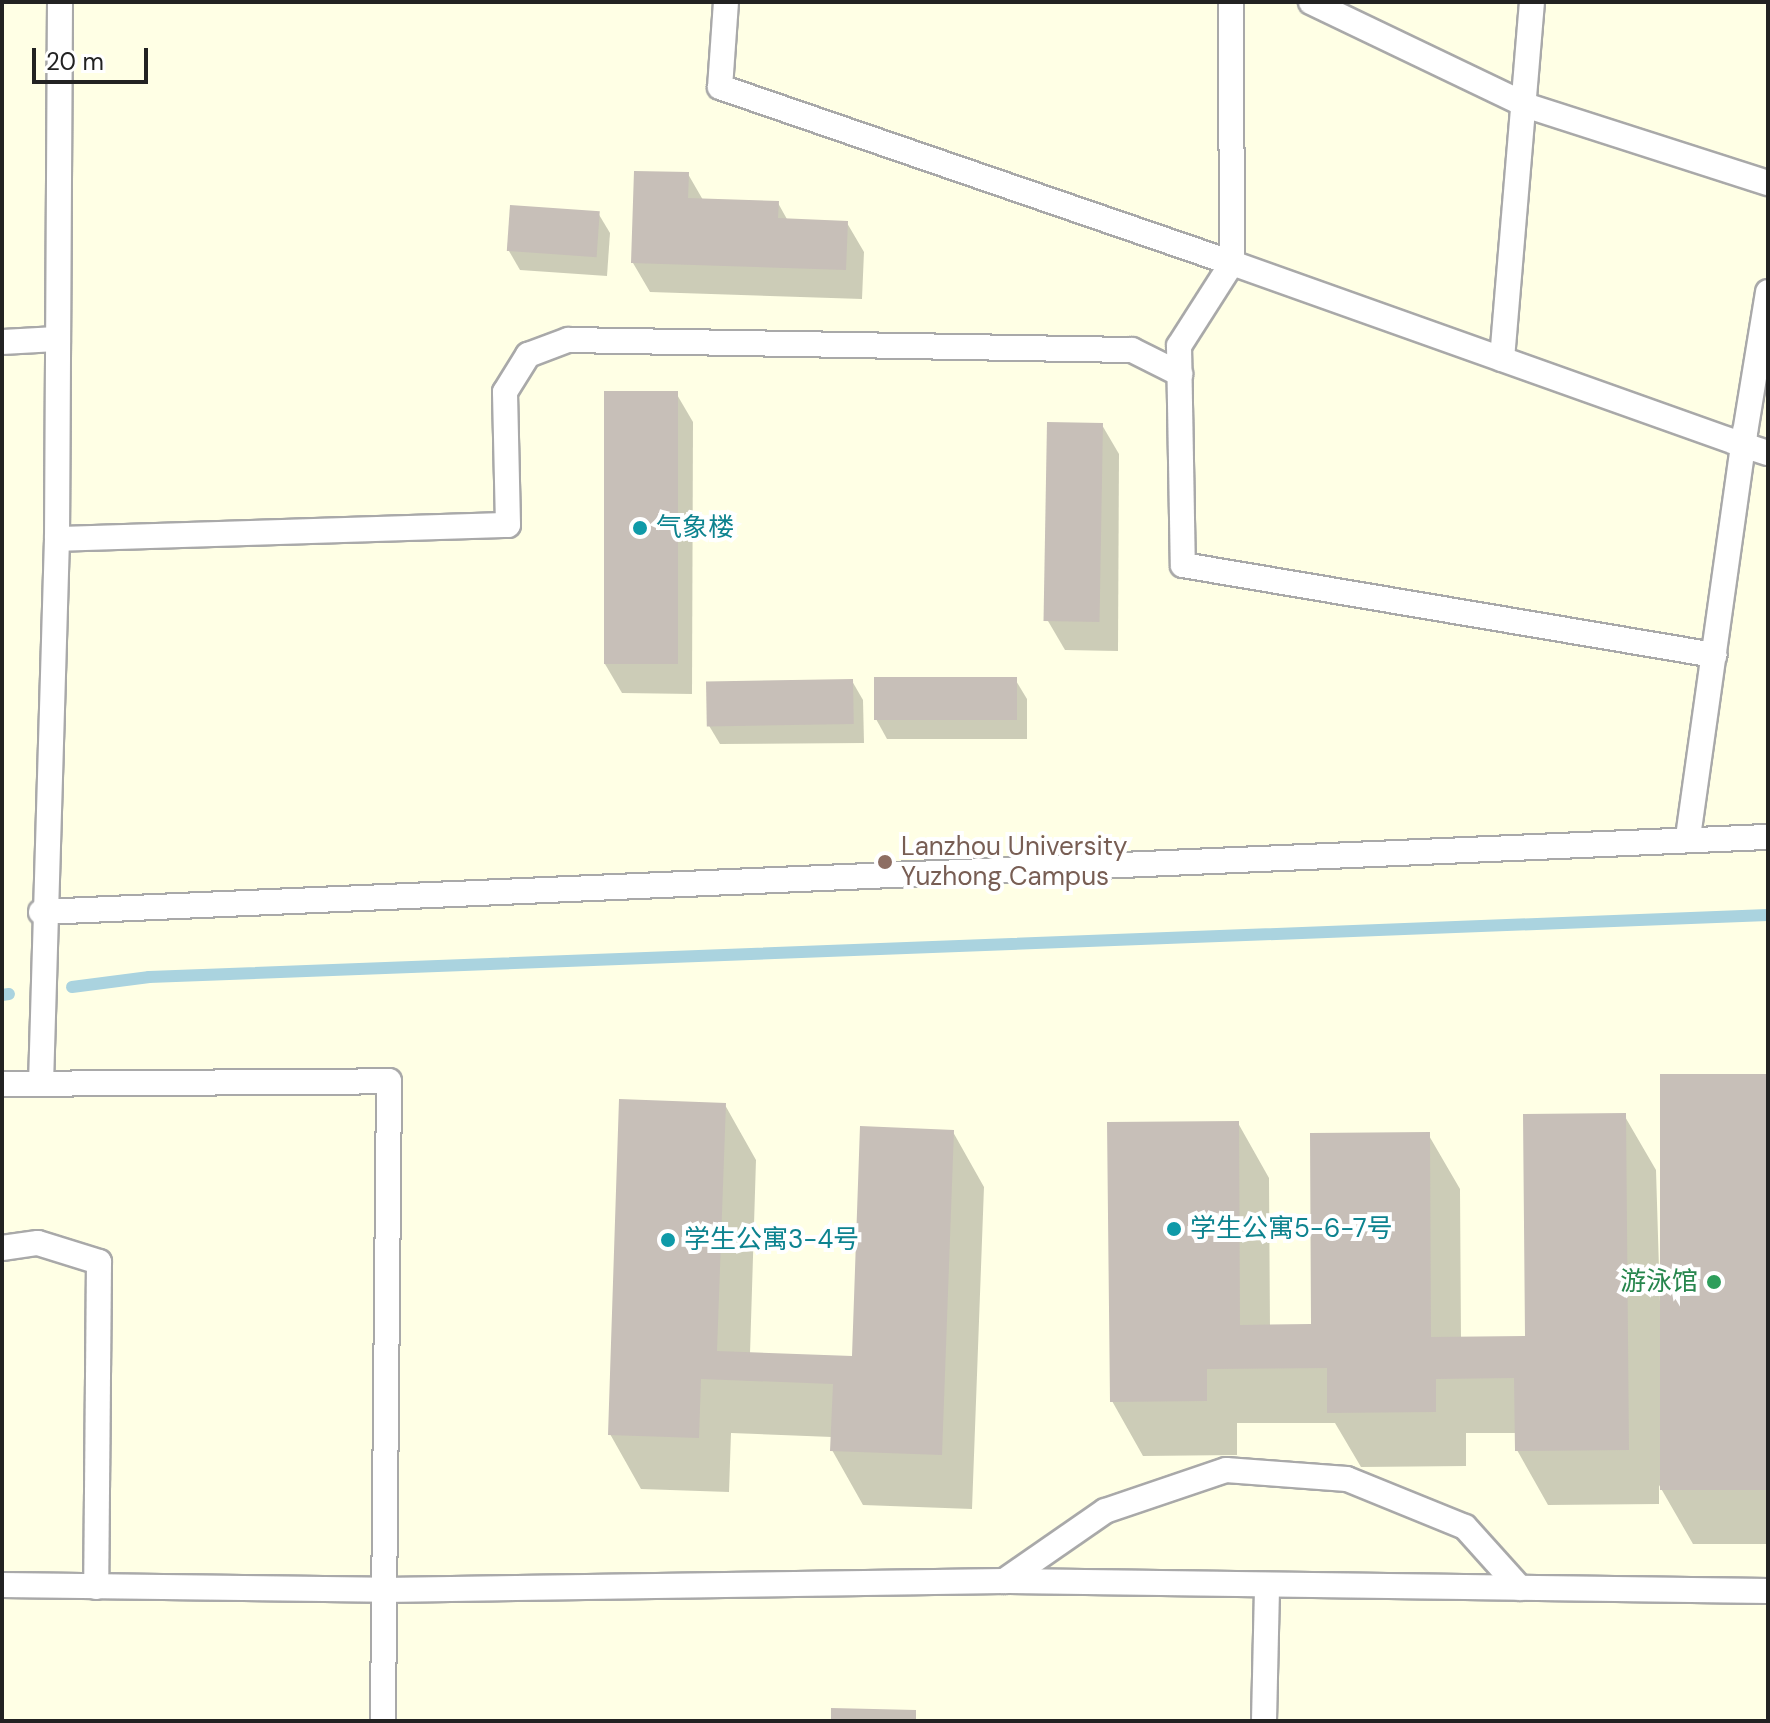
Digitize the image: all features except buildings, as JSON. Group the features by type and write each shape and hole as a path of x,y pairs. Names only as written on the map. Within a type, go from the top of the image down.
{"lane":[{"path":"41,1084 41,912 57,539 60,2"},
{"path":"726,2 720,87 1232,263 1768,453"},
{"path":"1231,2 1232,263 1179,346 1183,565 1714,655"},
{"path":"1311,2 1528,106 1768,183"},
{"path":"1502,359 1528,106 1532,2"},
{"path":"1688,837 1768,284"},
{"path":"1743,445 1768,292"},
{"path":"2,342 58,339"},
{"path":"57,539 508,525 505,392 528,355 568,340 1132,350 1180,374"},
{"path":"41,912 1688,837 1768,837"},
{"path":"2,1084 389,1081 383,1721"},
{"path":"2,1248 38,1243 99,1262 96,1587"},
{"path":"1004,1581 1105,1511 1226,1470 1347,1479 1465,1527 1520,1588"},
{"path":"2,1585 384,1590 1004,1581 1768,1591"},
{"path":"1264,1721 1267,1585"}],"shaded area":[{"name":"Lanzhou University Yuzhong Campus","path":"2,2 1768,2 1768,1721 2,1721"}],"waterway":[{"path":"72,987 149,977 1768,915"},
{"path":"2,995 9,994"}],"place":[{"name":"气象楼","path":"640,528"},
{"name":"Lanzhou University Yuzhong Campus","path":"885,862"},
{"name":"学生公寓5-6-7号","path":"1174,1229"},
{"name":"学生公寓3-4号","path":"668,1240"},
{"name":"游泳馆","path":"1714,1282"}]}
